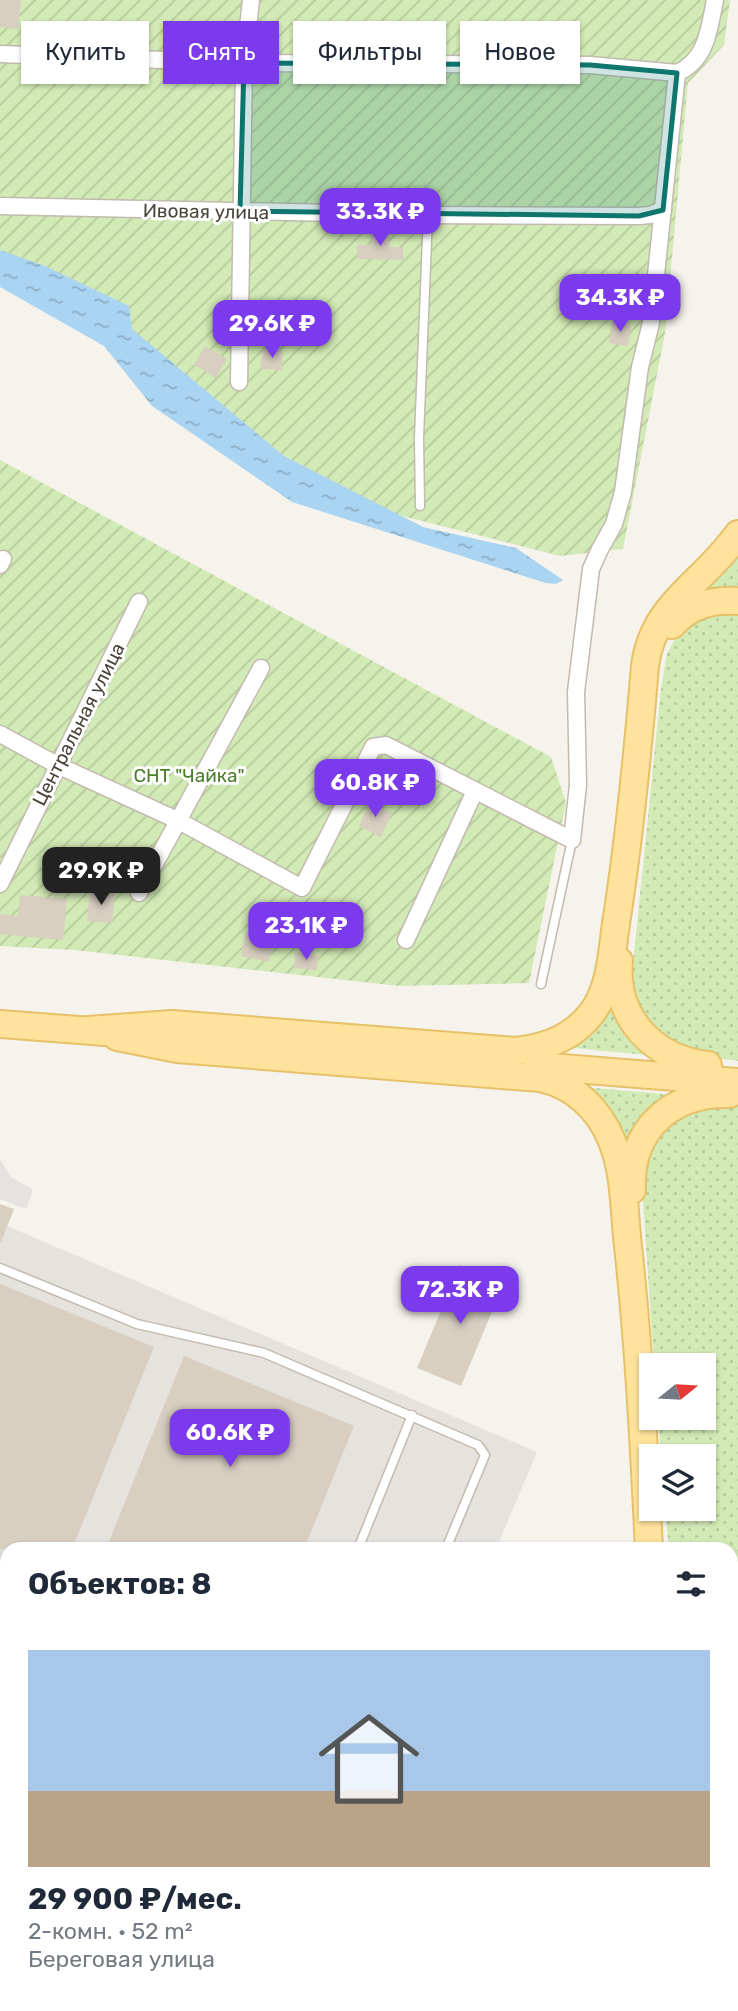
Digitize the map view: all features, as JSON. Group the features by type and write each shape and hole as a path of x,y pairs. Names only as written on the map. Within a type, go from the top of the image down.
{"main road":[{"path":"636,779 645,666 651,636 663,614 706,573 738,534"},
{"path":"88,1030 172,1024 516,1051 551,1044 579,1027 595,1009 604,991 655,659 662,639 677,620 700,605 712,601 738,601"},
{"path":"627,851 619,966 623,997 632,1019 648,1040 670,1056 686,1062 738,1069"},
{"path":"0,1024 738,1082"},
{"path":"88,1030 177,1049 524,1077 565,1085 584,1099 596,1113 617,1154 639,1376"},
{"path":"633,1296 635,1253 631,1184 634,1159 642,1140 657,1119 677,1104 700,1095 738,1094"},
{"path":"643,1430 649,1542"},
{"path":"655,1521 657,1542"}],"street":[{"path":"249,21 251,0"},
{"path":"279,63 590,65 677,73 689,67 704,47 716,0"},
{"path":"0,54 163,60"},
{"path":"0,734 57,765 177,820 302,888 373,747 386,745 572,840 578,785 576,692 592,569 614,524 623,492 640,367 651,323 677,73"},
{"path":"239,382 243,84"},
{"name":"Ивовая улица","path":"0,206 428,215 639,216 663,210"},
{"name":"Центральная улица","path":"0,884 139,603"},
{"path":"139,893 261,668"},
{"path":"406,940 475,791"}],"lane":[{"path":"420,506 419,438 428,215"},
{"path":"541,984 572,840"},
{"path":"0,1268 137,1324 264,1353 478,1445 485,1455 449,1542"},
{"path":"361,1542 412,1415"}],"highlighted area":[{"path":"244,63 590,65 677,73 663,210 639,216 240,211"}],"shaded area":[{"path":"0,1159 11,1177 33,1190 26,1209 0,1199"},
{"path":"0,1223 537,1452 499,1542 0,1542"}],"green space":[{"path":"0,0 730,0 724,45 688,83 665,333 623,549 560,556 307,492 0,268"},
{"name":"СНТ \"Чайка\"","path":"0,460 551,757 566,803 529,983 399,986 74,950 0,946"},
{"path":"738,552 738,588 706,590 706,588"},
{"path":"738,612 738,1061 694,1055 656,1030 644,1015 637,1000 632,973 667,653 678,634 705,613"},
{"path":"612,1000 648,1055 573,1048 590,1033"},
{"path":"590,1089 667,1096 630,1142 626,1143"},
{"path":"738,1102 738,1542 668,1542 666,1521 716,1521 716,1444 660,1444 659,1430 716,1430 716,1353 653,1353 642,1186 654,1142 682,1112"}],"water":[{"path":"0,250 45,266 129,306 132,329 284,456 423,527 516,548 563,580 556,584 546,583 292,502 152,406 104,346 0,287"}],"building":[{"path":"0,0 21,0 18,29 0,27"},
{"path":"371,231 389,231 389,247 403,247 403,260 357,259 357,245 371,245"},
{"path":"612,322 631,325 628,346 609,343"},
{"path":"205,346 227,359 216,378 194,365"},
{"path":"262,350 283,351 282,370 260,369"},
{"path":"369,802 392,813 381,837 359,826"},
{"path":"90,890 115,893 112,923 87,921"},
{"path":"20,895 67,899 63,940 0,934 0,914 18,916"},
{"path":"246,931 274,937 269,962 241,956"},
{"path":"295,953 318,955 317,970 294,968"},
{"path":"0,1204 14,1209 1,1242 0,1242"},
{"path":"460,1265 504,1283 461,1386 417,1368"},
{"path":"0,1284 154,1347 75,1542 0,1542"},
{"path":"184,1356 354,1426 307,1542 109,1542"}]}
